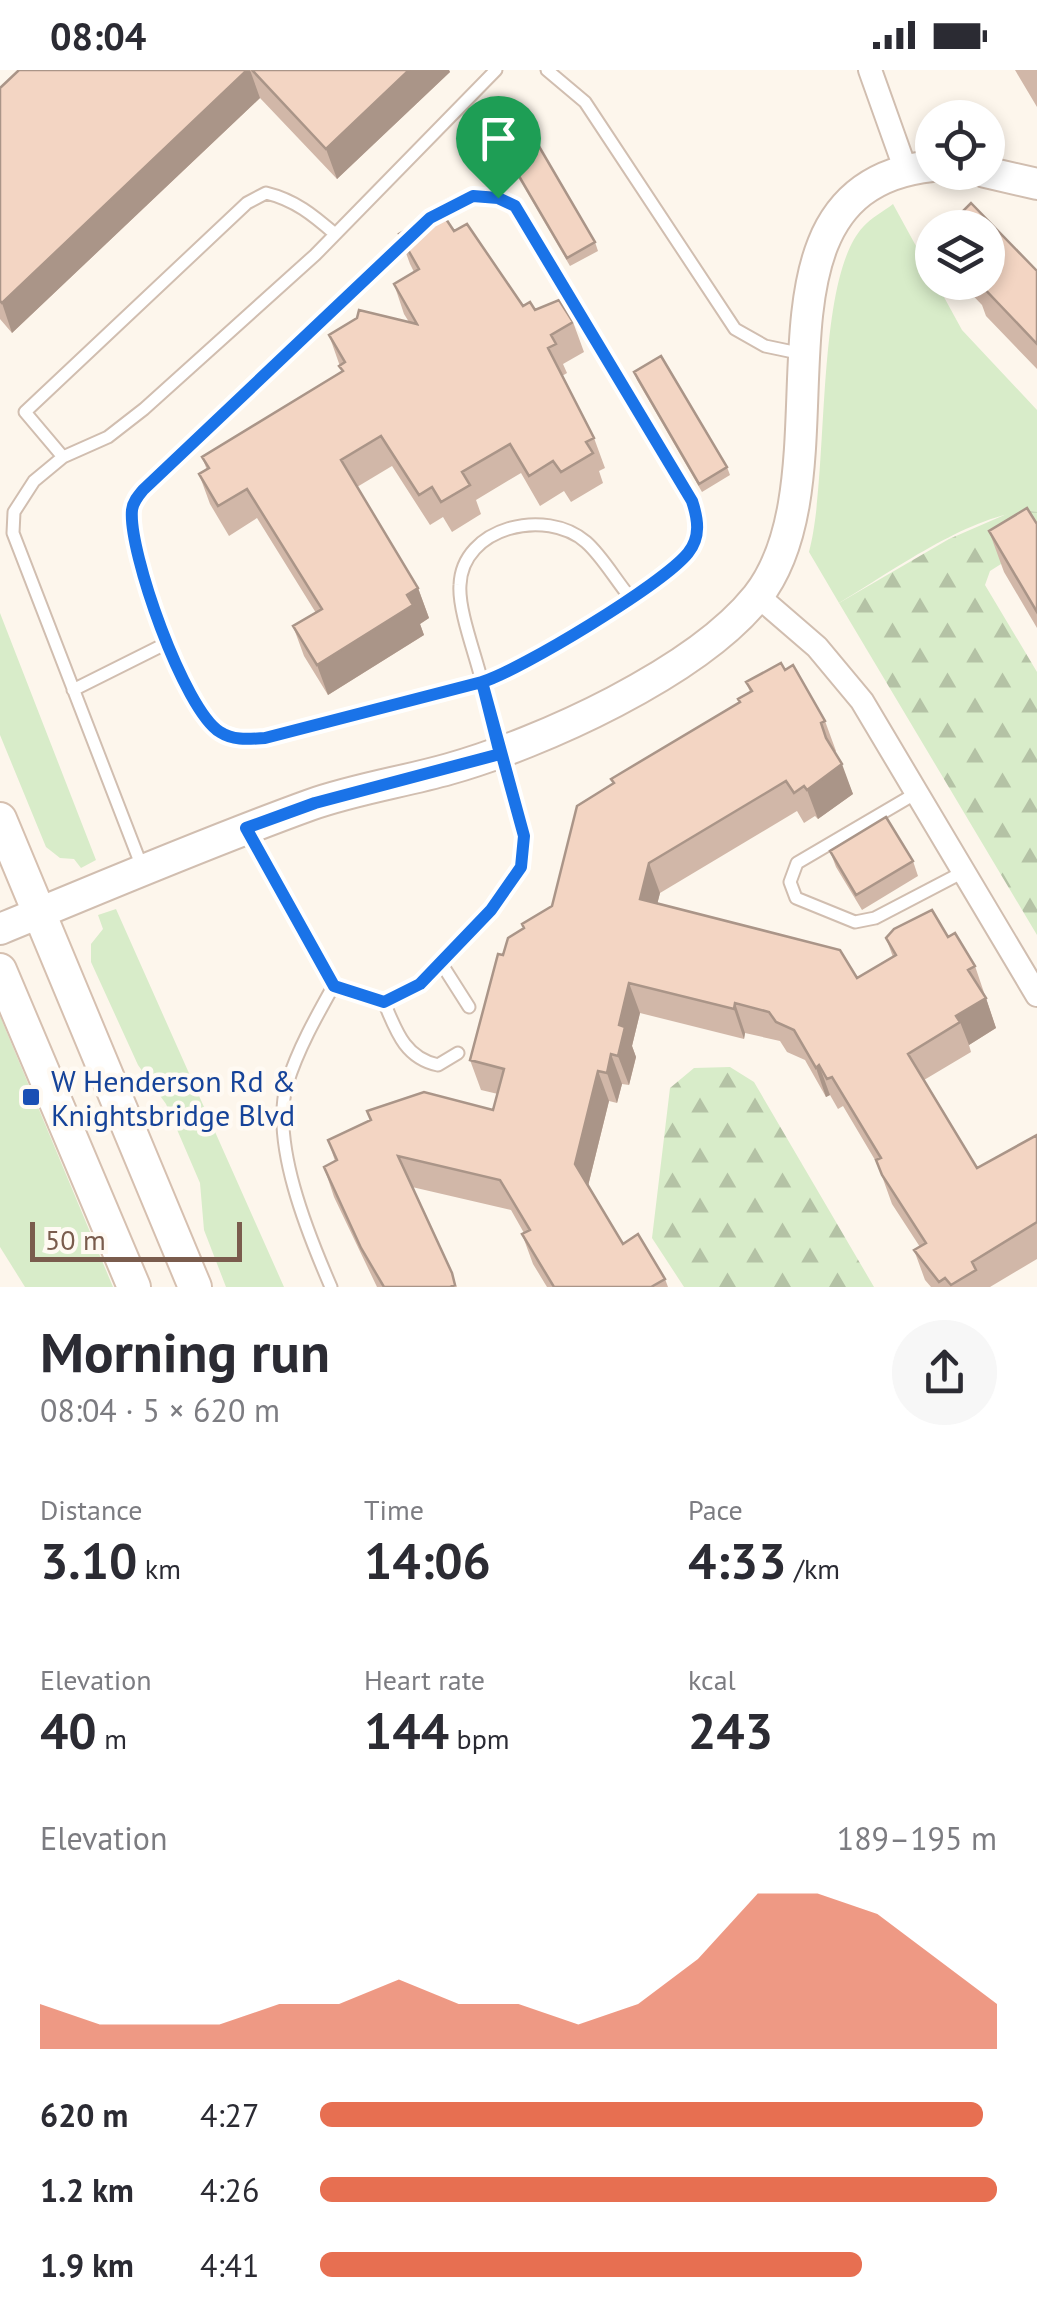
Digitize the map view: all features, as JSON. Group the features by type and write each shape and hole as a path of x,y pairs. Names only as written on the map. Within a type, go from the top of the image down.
{"main road":[{"path":"0,819 194,1287"},
{"path":"0,970 134,1287"}],"street":[{"path":"870,70 915,160"},
{"path":"0,929 315,803 500,754 572,723 658,675 736,618 758,596 787,539 798,502 812,270 825,233 848,203 870,185 915,169"},
{"path":"1005,177 1037,184"},
{"path":"758,596 817,646 862,701 1037,995"}],"lane":[{"path":"144,871 13,533 14,512 34,481 63,457 108,438 144,409 335,234 496,70"},
{"path":"546,70 584,102 735,329 765,346 804,354"},
{"path":"63,457 24,412 247,203 266,193 281,196 302,206 335,234"},
{"path":"473,196 498,198 515,206 692,501 696,536 687,554 629,596 505,675 265,738 238,740 217,731 196,707 165,644 133,528 132,506 143,490 430,218 473,196"},
{"path":"246,828 334,986 384,1002 420,984 491,910 521,867 524,836 459,586 467,556 496,530 544,525 585,540 629,596"},
{"path":"74,690 165,644"},
{"path":"918,792 797,863 790,882 796,898 855,922 875,918 964,871"},
{"path":"441,963 469,1007"},
{"path":"331,1287 314,1246 284,1147 286,1088 307,1034 334,986"},
{"path":"384,1002 400,1040 420,1061 438,1065 458,1052"}],"green space":[{"path":"893,204 915,244 915,300 946,300 962,330 1037,410 1037,512 1014,513 963,531 839,603 809,552 837,289 847,253 863,227"},
{"path":"1016,510 1037,512 1037,541 990,571 985,585 1037,672 1037,935 839,603 949,539"},
{"path":"0,613 96,860 81,868 74,859 60,858 46,847 0,735"},
{"path":"116,909 284,1287 226,1287 204,1230 200,1183 166,1104 138,1065 91,962 91,944 103,929 98,915"},
{"path":"0,1016 113,1287 25,1287 0,1247"},
{"path":"730,1067 754,1082 874,1287 684,1287 652,1238 670,1088 694,1068"}],"building":[{"path":"19,70 247,70 2,303 0,88"},
{"path":"252,70 409,70 326,149"},
{"path":"530,131 595,242 567,258 502,147"},
{"path":"442,213 454,231 467,224 523,306 530,302 535,310 559,300 573,322 551,335 556,344 548,348 594,438 586,442 593,453 561,472 553,461 529,476 510,444 462,472 470,485 441,502 432,487 419,495 381,436 341,460 418,588 407,595 413,605 317,665 293,626 322,609 247,489 218,506 199,474 209,468 202,457 343,371 339,366 345,362 329,335 357,318 359,310 417,324 394,284 419,269 399,234"},
{"path":"1005,238 1037,271 1037,344 995,300 1005,300"},
{"path":"661,356 727,467 699,484 634,372"},
{"path":"1027,508 1037,524 1037,612 989,531"},
{"path":"781,663 785,670 793,665 825,721 821,723 826,738 842,764 807,790 804,786 794,793 786,781 649,863 640,899 840,950 857,978 896,955 886,938 894,929 932,910 948,937 955,933 975,966 968,970 986,998 956,1016 960,1022 908,1054 977,1168 1037,1135 1037,1222 972,1262 976,1270 951,1285 945,1278 939,1282 914,1250 926,1243 882,1175 876,1160 881,1158 832,1077 827,1079 819,1065 816,1068 794,1030 776,1022 769,1012 735,1003 734,1009 629,983 619,1025 625,1027 618,1056 611,1054 607,1073 598,1071 575,1164 623,1244 638,1234 665,1279 651,1287 554,1287 522,1234 530,1230 500,1180 398,1156 455,1285 384,1287 361,1248 324,1167 337,1160 328,1140 371,1120 367,1111 424,1092 493,1110 504,1069 470,1060 498,954 503,955 508,938 524,928 522,924 552,906 577,806 614,783 611,779 740,702 738,699 752,691 746,682"},
{"path":"886,817 913,861 856,895 830,851"}],"place":[{"name":"W Henderson Rd & Knightsbridge Blvd","path":"31,1097"}],"route":[{"path":"498,198 473,196 430,218 143,490 132,506 133,528 165,644 196,707 217,731 238,740 265,738 482,682 524,836 521,867 491,910 420,984 384,1002 334,986 246,828 315,803 500,754 482,682 505,675 610,610 687,554 696,536 698,519 692,501 515,206 498,198"}]}
